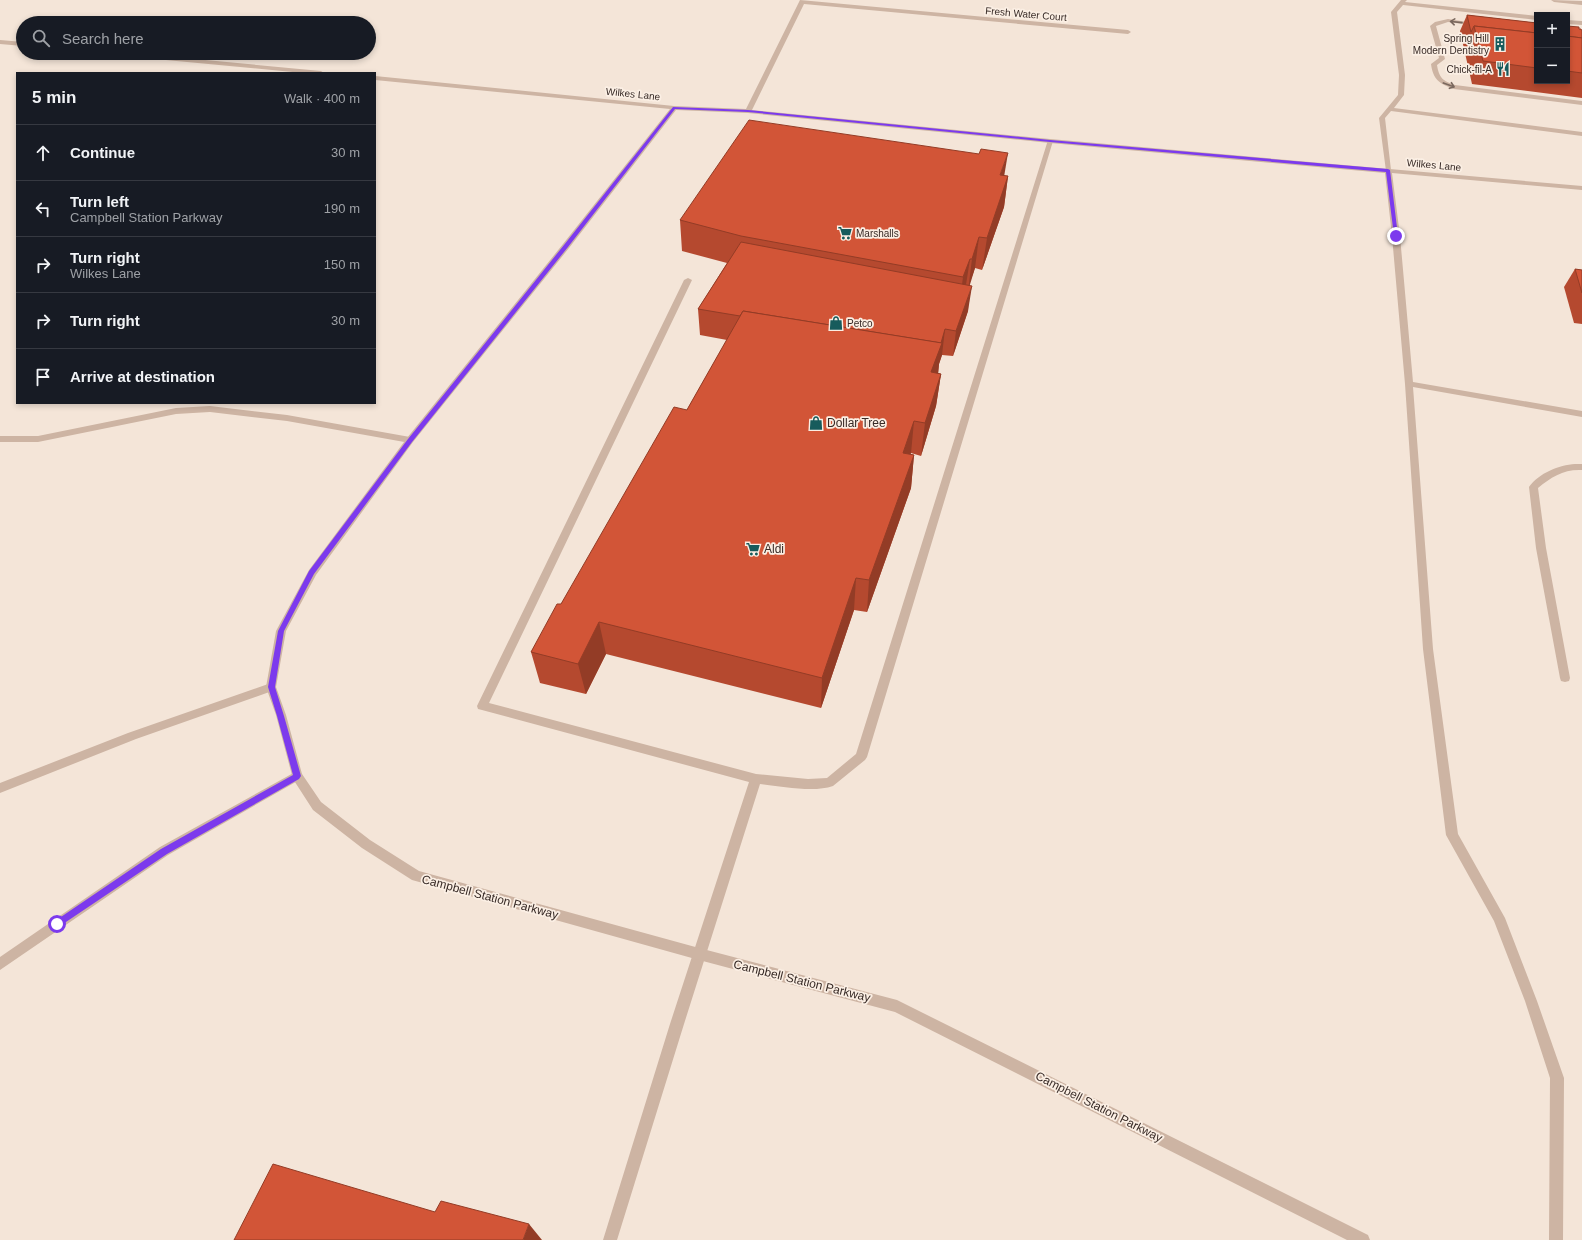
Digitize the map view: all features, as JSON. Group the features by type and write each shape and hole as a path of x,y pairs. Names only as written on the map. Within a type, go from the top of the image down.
{"street":[{"path":"1554,0 1582,3"},
{"path":"748,111 803,1"},
{"name":"Fresh Water Court","path":"803,1 1128,32"},
{"path":"1534,18 1403,1 1394,12 1402,75 1401,95 1382,118 1396,236 1409,384 1428,649 1452,835 1499,918 1531,1001 1557,1078 1556,1240"},
{"path":"1483,25 1445,21 1437,22 1433,26 1442,59 1434,64 1436,76 1439,82 1454,87 1582,103"},
{"path":"1570,22 1582,23"},
{"path":"0,42 16,43"},
{"path":"186,60 311,72"},
{"name":"Wilkes Lane","path":"376,78 674,108 748,111 1050,141 1582,188"},
{"name":"Campbell Station Parkway","path":"674,108 566,246 410,440 312,572 281,631 271,687 281,716 297,776 317,806 366,844 416,876 699,954 898,1006 1363,1240"},
{"path":"1388,109 1582,134"},
{"path":"688,280 482,706 756,779 808,784 829,783 861,757 1050,141"},
{"path":"1409,384 1582,414"},
{"path":"0,439 38,439 176,411 210,409 288,418 410,440"},
{"path":"1565,678 1541,548 1533,487 1548,474 1572,466 1582,467"},
{"path":"0,788 132,736 271,687"},
{"path":"0,964 164,851 297,776"},
{"path":"610,1240 699,954 756,779"}],"building":[{"path":"1467,15 1534,23 1534,33 1474,26 1471,32"},
{"path":"1474,26 1534,33 1534,68 1483,61"},
{"path":"1570,26 1579,27 1582,31 1582,38 1570,36"},
{"path":"1570,36 1582,38 1582,73 1570,71"},
{"name":"Marshalls","path":"749,120 979,154 981,149 1008,153 1000,175 1008,176 987,238 979,237 972,259 970,259 963,277 741,236 680,220"},
{"path":"741,242 972,286 956,331 945,329 941,343 743,311 740,316 698,309"},
{"path":"1575,269 1582,270 1582,293"},
{"path":"743,311 942,343 931,372 941,374 925,423 914,421 903,453 914,455 869,580 856,578 822,678 599,622 578,664 531,652 557,604 561,604 674,407 687,410"},
{"path":"273,1164 435,1212 441,1201 529,1224 523,1240 234,1240"}],"place":[{"name":"Spring Hill Modern Dentistry","path":"1500,44"},
{"name":"Chick-fil-A","path":"1503,69"},
{"name":"Marshalls","path":"845,233"},
{"name":"Petco","path":"836,323"},
{"name":"Dollar Tree","path":"816,423"},
{"name":"Aldi","path":"753,549"}],"route":[{"path":"57,924 164,851 297,776 281,716 271,687 281,631 312,572 410,440 566,246 674,108 748,111 1050,141 1388,170 1396,236"}]}
